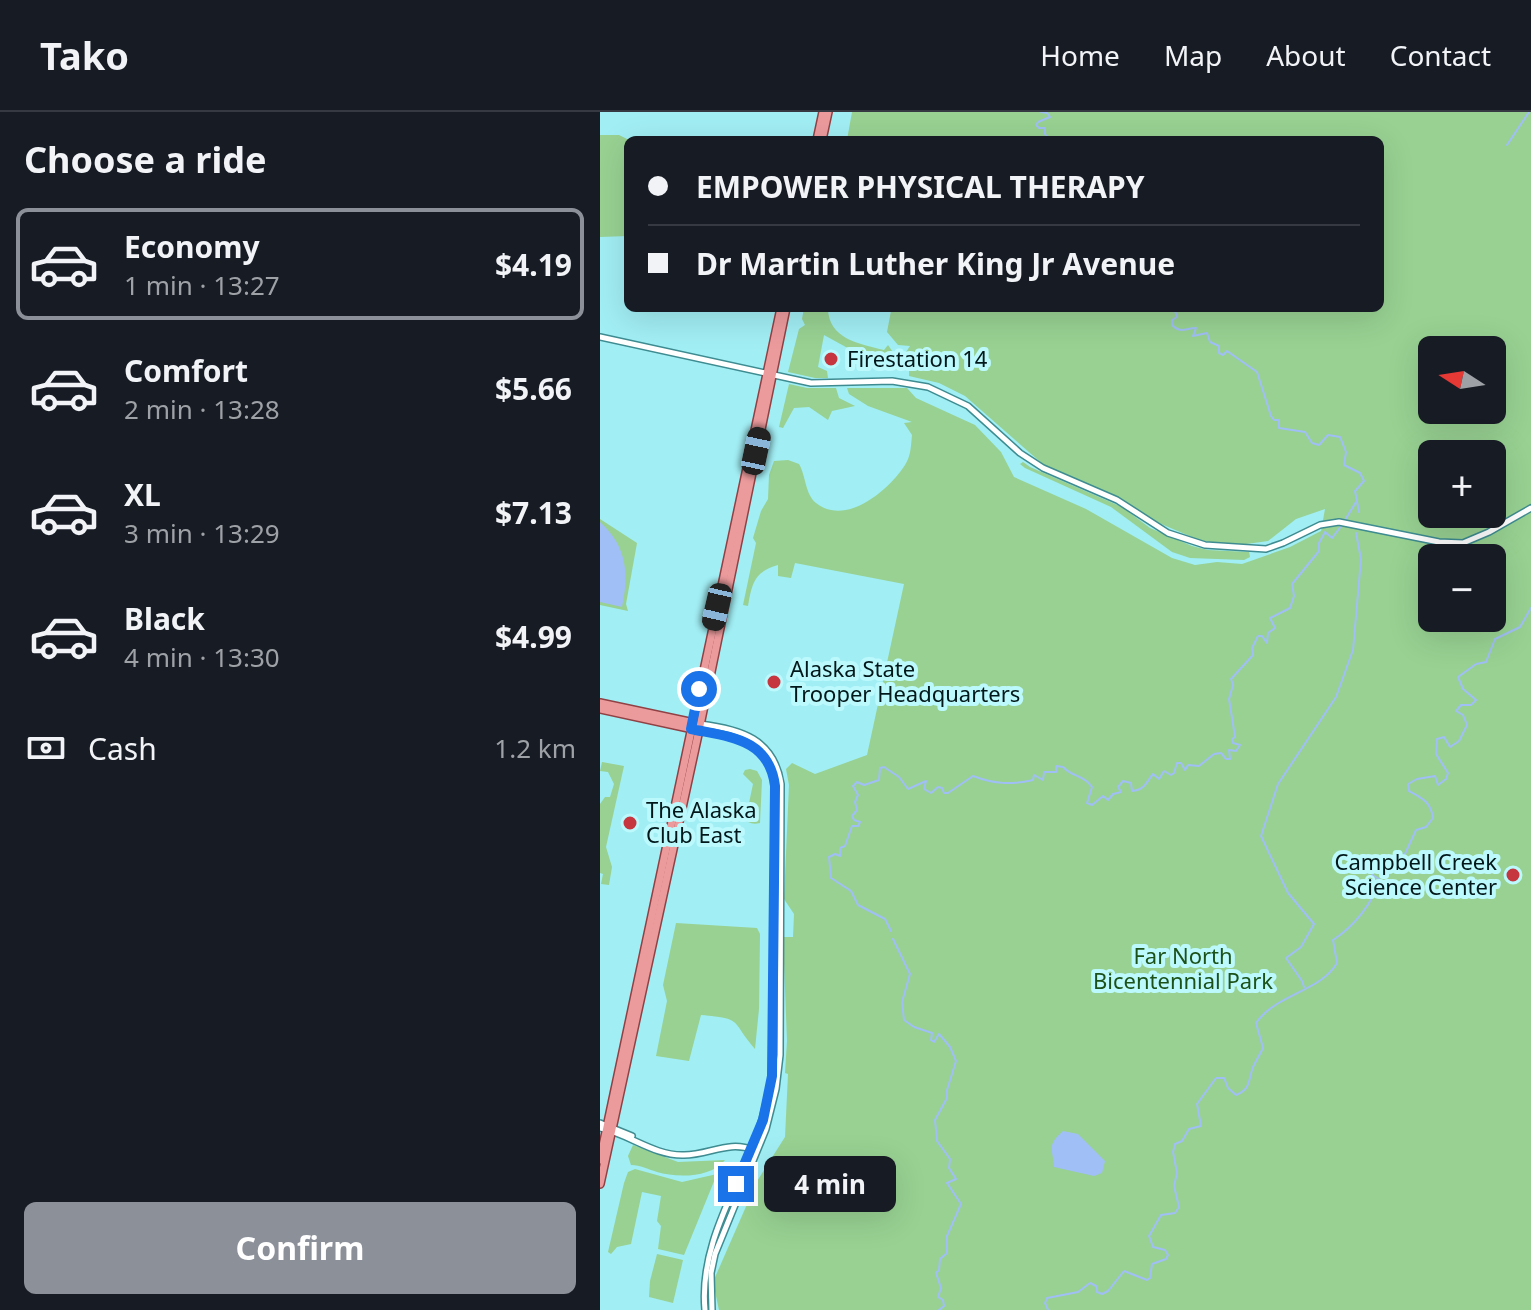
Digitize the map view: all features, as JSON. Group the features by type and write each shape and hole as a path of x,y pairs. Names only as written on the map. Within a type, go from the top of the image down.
{"main road":[{"path":"820,136 825,112"},
{"path":"600,1160 783,312"},
{"path":"600,703 695,726"},
{"path":"600,709 695,726"},
{"path":"600,1184 606,1127"}],"street":[{"path":"600,337 818,383 904,382 946,393 974,410 1034,463 1117,500 1168,533 1205,545 1266,549 1320,525 1339,522 1439,542 1463,543 1531,508"},
{"path":"695,726 753,738 764,746 781,784 780,1055 771,1113 746,1169 715,1254 711,1273 712,1310"},
{"path":"754,1150 771,1081 774,766"},
{"path":"771,1081 774,1086 771,1113"},
{"path":"606,1127 659,1150 683,1155 736,1145 754,1150"},
{"path":"705,1310 704,1282 709,1250 740,1185"}],"green space":[{"name":"Far North Bicentennial Park","path":"852,112 1531,112 1531,1310 719,1310 713,1282 748,1202 747,1197 785,1137 788,1074 785,1073 787,1041 783,937 793,937 794,914 784,899 789,785 786,769 792,763 815,774 867,755 904,584 795,563 791,578 778,576 778,565 759,575 748,606 743,605 756,543 753,538 768,499 769,475 774,461 788,460 799,464 812,499 828,509 840,511 866,502 889,485 905,465 912,435 904,423 912,422 868,406 849,394 847,388 907,388 916,398 975,425 1001,452 1014,477 1086,509 1172,558 1195,565 1217,562 1242,564 1290,547 1321,531 1325,509 1296,519 1268,541 1232,546 1199,540 1154,521 1114,495 1046,467 965,396 939,383 909,376 909,362 904,355 910,346 898,345 887,332 891,312 1384,312 1384,136 848,136"},
{"path":"600,135 619,135 624,138 624,236 600,237"},
{"path":"803,312 828,312 833,327 847,338 884,350 888,345 899,361 900,369 895,370 864,357 824,335 818,367 827,371 828,378 788,372 799,329 805,325"},
{"path":"789,384 807,388 836,388 839,398 855,406 832,411 828,420 809,407 794,408 783,428 779,427"},
{"path":"1023,462 1122,507 1150,528 1192,546 1249,552 1250,557 1244,560 1190,558 1172,552 1111,507 1025,468 1020,464"},
{"path":"600,519 637,543 626,604 628,611 600,605"},
{"path":"602,762 624,766 606,847 612,867 609,885 601,884 600,804 605,797 610,797 614,784 608,772 600,771"},
{"path":"750,769 757,771 762,780 760,823 757,824 742,817 753,784 743,774"},
{"path":"676,923 757,928 760,934 759,1009 755,1049 735,1023 701,1015 689,1061 656,1056 667,1001 663,985"},
{"path":"633,1145 678,1162 725,1160 703,1173 684,1176 665,1174 631,1165 628,1156"},
{"path":"635,1169 682,1182 717,1174 684,1255 658,1249 661,1226 657,1221 661,1196 642,1192 631,1244 617,1247 611,1254 608,1252 624,1183 628,1172"},
{"path":"657,1254 683,1260 673,1303 649,1297"}],"water":[{"path":"600,522 616,541 624,561 622,607 600,602"},
{"path":"1063,1131 1078,1134 1105,1161 1102,1173 1094,1176 1054,1167 1052,1144"}],"waterway":[{"path":"1041,112 1050,117 1036,125 1045,128 1046,136"},
{"path":"1507,145 1529,112"},
{"path":"1175,312 1177,317 1172,320 1175,328 1196,328 1193,336 1207,333 1210,342 1219,346 1219,353 1223,355 1227,351 1257,372 1271,416 1279,420 1279,428 1305,432 1312,443 1319,445 1328,435 1340,437 1346,452 1344,465 1360,473 1364,481 1355,491 1359,512"},
{"path":"1345,520 1356,502"},
{"path":"891,931 885,919 858,905 851,891 831,878 829,857 835,854 840,856 840,848 845,846 852,826 858,826 860,822 852,816 857,810 855,802 858,795 853,786 857,782 864,785 879,780 880,768 884,767 899,777 908,789 926,781 924,789 931,793 938,787 948,793 973,776 1003,783 1033,780 1034,775 1043,780 1044,772 1056,772 1056,766 1089,783 1092,787 1087,803 1092,805 1103,796 1108,800 1113,794 1121,792 1118,787 1123,781 1131,783 1132,791 1145,785 1153,774 1159,779 1164,771 1171,775 1177,763 1181,763 1185,770 1188,765 1199,766 1214,754 1221,753 1230,759 1229,750 1236,751 1240,745 1233,743 1232,739 1235,737 1229,699 1233,685 1231,679 1253,655 1252,648 1258,636 1262,636 1267,643 1268,633 1275,628 1270,618 1290,608 1294,596 1292,584 1319,551 1319,543 1325,532 1332,538 1342,525"},
{"path":"1304,987 1286,958 1301,947 1314,924 1288,893 1261,836 1278,784 1336,697 1353,650 1361,559 1356,533"},
{"path":"1048,1310 1045,1303 1047,1298 1078,1292 1090,1283 1102,1294 1124,1271 1147,1280 1152,1264 1166,1259 1168,1255 1165,1250 1153,1247 1149,1236 1161,1215 1175,1213 1179,1207 1174,1186 1177,1173 1173,1152 1175,1144 1182,1141 1189,1129 1201,1126 1197,1104 1216,1078 1224,1078 1228,1088 1236,1095 1244,1090 1263,1048 1256,1023 1275,1005 1320,981 1337,963 1333,940 1355,921 1373,897 1379,879 1372,875 1374,869 1379,864 1395,865 1404,856 1416,830 1426,827 1433,818 1428,804 1409,791 1408,784 1435,776 1438,785 1446,779 1448,773 1436,754 1437,739 1444,737 1450,747 1459,741 1467,725 1463,715 1456,711 1461,705 1471,705 1476,700 1463,689 1458,677 1476,664 1486,662 1495,639 1520,627 1531,608"},
{"path":"893,939 910,974 902,1002 904,1020 932,1033 931,1040 934,1042 939,1034 956,1061 947,1098 935,1120 937,1141 950,1159 949,1168 956,1179 947,1183 961,1204 947,1236 947,1253 940,1259 936,1273 941,1288 938,1297 943,1300 944,1306 939,1310"}],"place":[{"name":"Firestation 14","path":"831,359"},
{"name":"Alaska State Trooper Headquarters","path":"774,682"},
{"name":"The Alaska Club East","path":"630,823"},
{"name":"Campbell Creek Science Center","path":"1513,875"}],"route":[{"path":"699,689 691,729 734,738 755,747 771,767 775,786 772,1076 763,1120 736,1184"}]}
